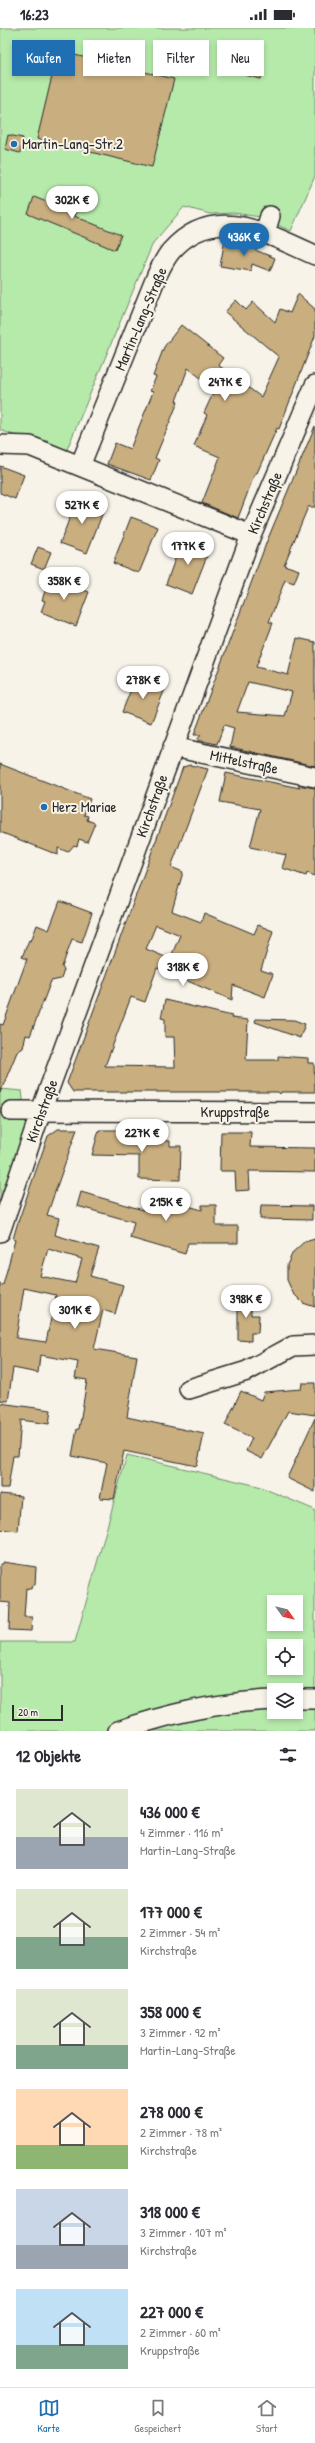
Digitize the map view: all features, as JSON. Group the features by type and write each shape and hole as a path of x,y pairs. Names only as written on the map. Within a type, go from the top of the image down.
{"street":[{"name":"Martin-Lang-Straße","path":"80,466 157,275 170,252 182,240 212,226 268,224 315,254"},
{"name":"Kirchstraße","path":"0,1232 41,1111 173,747 252,535 315,385"},
{"path":"0,445 30,446 252,535"},
{"name":"Mittelstraße","path":"173,747 315,777"},
{"name":"Kruppstraße","path":"11,1111 315,1112"},
{"path":"189,1389 247,1371 293,1346 315,1345"},
{"path":"303,1699 315,1699"},
{"path":"118,1731 195,1708 247,1701 267,1700"}],"green space":[{"path":"0,28 315,28 315,176 291,231 260,217 234,213 210,214 184,207 153,243 65,454 0,430"},
{"path":"0,1089 22,1091 27,1129 0,1225"},
{"path":"127,1455 258,1486 315,1510 315,1731 0,1731 0,1642 75,1642"}],"building":[{"path":"75,55 83,57 83,76 145,76 145,72 153,74 153,76 162,76 174,79 152,167 37,139 52,76 75,76"},
{"path":"249,76 262,76 261,79"},
{"name":"Martin-Lang-Str.2","path":"8,135 23,138 20,153 5,149"},
{"path":"59,192 79,200 74,216 121,235 115,250 28,214 34,197 54,205"},
{"path":"225,239 256,245 255,250 275,258 270,271 252,264 251,271 220,266"},
{"path":"298,294 315,309 315,336 279,429 277,428 257,473 255,473 238,518 202,503 220,457 194,446 207,415 204,413 215,389 188,368 176,401 178,402 155,458 159,460 151,480 107,464 115,443 130,449 153,392 150,391 156,377 153,376 164,347 181,325 223,358 218,365 261,397 279,357 225,312 236,300 246,310 253,302 275,322 280,309 290,313"},
{"path":"315,426 315,507 308,507 284,565 299,570 294,583 285,580 269,622 273,623 256,667 288,675 297,638 315,642 315,766 230,747 234,728 224,725 217,744 197,740 201,735 194,735 267,541","holes":["248,682 292,692 285,716 237,712"]},
{"path":"0,466 24,475 15,499 0,493"},
{"path":"78,496 105,507 87,553 60,543"},
{"path":"131,517 158,527 139,573 113,563"},
{"path":"183,537 210,548 192,594 166,584"},
{"path":"38,547 51,552 44,569 31,564"},
{"path":"50,577 89,592 76,626 41,612 45,601 42,600"},
{"path":"136,677 165,689 151,723 122,712"},
{"name":"Herz Mariae","path":"0,764 90,799 84,815 88,816 87,820 95,823 87,842 79,839 77,846 74,845 68,852 58,848 58,855 0,832"},
{"path":"190,765 208,769 171,867 183,872 172,911 201,922 204,913 254,934 258,925 273,931 261,970 273,974 265,997 233,985 232,1000 157,968 145,1002 131,997 105,1066 175,1067 174,1037 165,1037 165,1019 161,1018 165,1000 232,1016 232,1018 248,1020 246,1060 278,1060 278,1056 308,1058 308,1063 314,1063 315,1092 281,1092 280,1094 278,1092 73,1092 67,1083 183,767","holes":["156,925 180,935 170,959 146,949"]},
{"path":"226,773 300,788 298,785 315,788 315,876 307,873 306,876 282,868 286,855 250,847 260,809 220,802"},
{"path":"60,901 92,913 82,942 72,939 62,967 64,970 61,979 51,981 30,1036 26,1035 23,1048 17,1052 0,1093 0,1024 3,1025 27,959 22,957 29,940 31,941 37,925 49,930"},
{"path":"256,1019 294,1020 305,1024 300,1038 255,1022"},
{"path":"58,1129 77,1129 47,1215 59,1218 55,1235 99,1248 90,1276 123,1285 115,1314 103,1310 94,1349 137,1356 127,1417 204,1434 197,1466 124,1451 114,1499 100,1498 107,1463 72,1456 77,1429 79,1429 87,1380 75,1378 78,1362 40,1355 38,1373 13,1368 8,1401 0,1400 0,1284 3,1285 15,1240 13,1239 17,1225 48,1136","holes":["48,1249 82,1259 75,1283 40,1276","24,1288 56,1295 46,1342 16,1338"]},
{"path":"99,1130 140,1130 140,1140 170,1141 170,1146 181,1146 180,1180 139,1179 139,1156 92,1155"},
{"path":"221,1132 251,1132 250,1147 315,1148 315,1172 249,1171 250,1190 236,1191 235,1171 220,1171"},
{"path":"81,1192 143,1210 147,1194 202,1210 202,1205 216,1205 216,1226 238,1226 238,1243 188,1243 185,1254 130,1238 134,1222 77,1206"},
{"path":"261,1205 312,1206 312,1220 260,1219"},
{"path":"315,1239 315,1307 303,1303 293,1293 287,1280 287,1265 293,1252 304,1242"},
{"path":"238,1296 251,1296 251,1315 259,1315 258,1333 251,1333 251,1341 238,1340"},
{"path":"302,1383 315,1383 315,1415 288,1411 262,1459 246,1451 252,1438 225,1425 241,1391 261,1400 264,1392 301,1389"},
{"path":"0,1403 51,1410 49,1424 21,1420 18,1456 13,1456 8,1488 0,1488"},
{"path":"315,1418 315,1492 287,1478"},
{"path":"0,1494 21,1496 18,1531 0,1529"},
{"path":"3,1562 36,1567 35,1585 32,1585 31,1589 26,1588 24,1617 32,1617 31,1631 9,1630 10,1603 0,1602 0,1564 3,1564"}],"place":[{"name":"Martin-Lang-Str.2","path":"14,144"},
{"name":"Herz Mariae","path":"44,807"}]}
